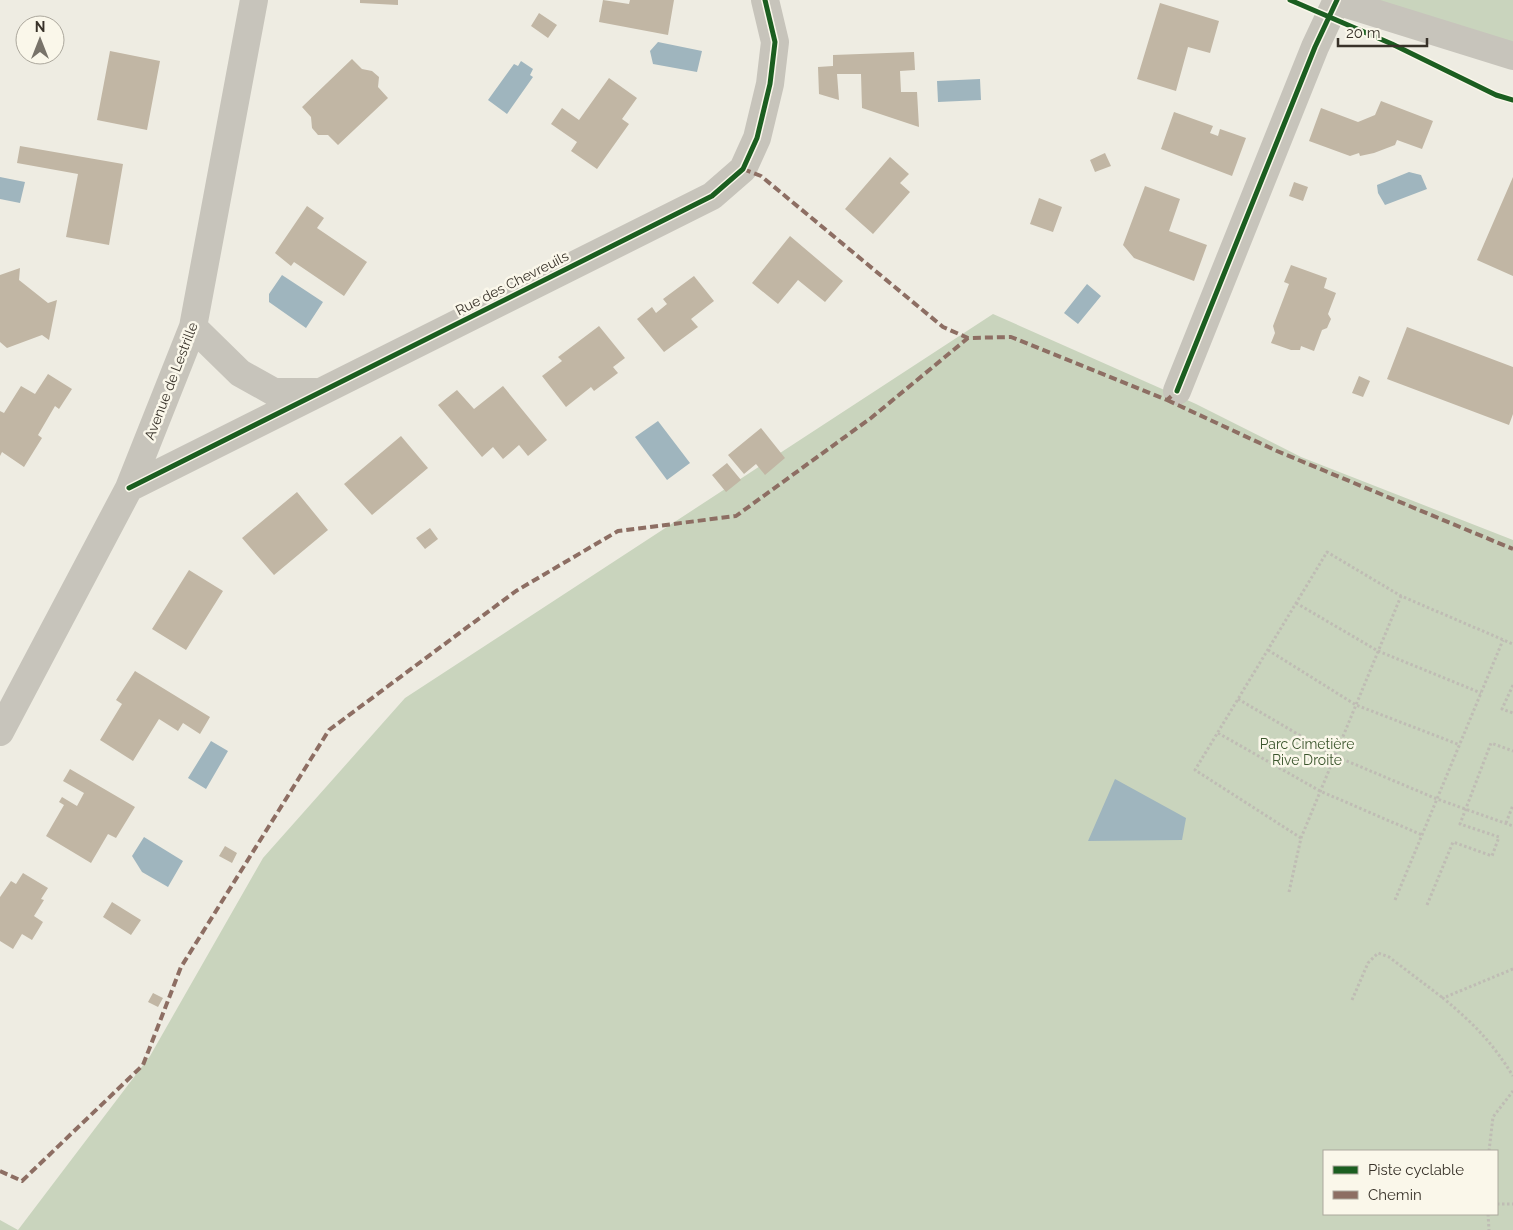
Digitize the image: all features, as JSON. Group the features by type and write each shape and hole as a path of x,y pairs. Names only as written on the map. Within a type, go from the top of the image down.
{"street":[{"name":"Avenue de Lestrille","path":"0,732 129,488 193,327 254,0"},
{"name":"Rue des Chevreuils","path":"129,488 712,196 743,169 757,138 770,84 775,42 765,0"},
{"path":"1177,390 1315,46 1339,0 1346,4 1513,56"},
{"path":"193,327 240,373 274,392 320,392"}],"path":[{"path":"1301,838 1195,770 1327,552 1401,596 1513,644"},
{"path":"1289,892 1301,838 1401,596"},
{"path":"1296,603 1378,651 1481,694"},
{"path":"1395,900 1503,640"},
{"path":"1268,650 1356,705 1460,745"},
{"path":"1513,685 1502,709 1513,713"},
{"path":"1238,699 1335,756 1437,799 1513,826"},
{"path":"1218,732 1320,791 1422,835"},
{"path":"1427,905 1453,842 1492,856 1500,838 1460,824 1491,743 1513,751"},
{"path":"1506,823 1513,805"},
{"path":"1352,1000 1368,963 1378,953 1389,957 1473,1023 1494,1046 1513,1076"},
{"path":"1443,998 1513,969"},
{"path":"1490,1150 1493,1117 1513,1091"},
{"path":"1498,1204 1513,1204"},
{"path":"1488,1215 1490,1230"}],"green space":[{"path":"1340,0 1513,0 1513,52"},
{"name":"Parc Cimetière Rive Droite","path":"993,314 1196,404 1301,457 1513,540 1513,1230 18,1230 150,1056 263,858 405,698"},
{"path":"0,1220 18,1230 0,1230"}],"water":[{"path":"658,42 702,51 697,72 653,64 650,51"},
{"path":"521,61 533,69 530,75 533,77 507,114 488,100 514,64 518,66"},
{"path":"980,79 981,100 938,102 937,81"},
{"path":"1409,172 1421,175 1427,189 1385,205 1378,193 1377,185"},
{"path":"0,177 25,182 20,203 0,199"},
{"path":"282,275 323,302 306,328 269,302 269,294"},
{"path":"1087,284 1101,296 1078,324 1064,313"},
{"path":"658,421 690,463 667,480 635,437"},
{"path":"211,741 228,751 206,789 188,778"},
{"path":"1115,779 1186,818 1182,840 1088,841"},
{"path":"144,837 183,861 168,887 142,872 132,856"}],"building":[{"path":"360,0 398,0 398,5 360,3"},
{"path":"603,0 629,4 630,0 674,0 668,35 599,22"},
{"path":"1160,3 1219,21 1210,53 1188,47 1176,91 1137,79"},
{"path":"539,13 557,25 548,38 531,26"},
{"path":"110,51 160,61 147,130 97,120"},
{"path":"914,52 915,70 900,71 901,92 917,92 919,127 862,108 861,74 837,74 839,100 819,94 818,67 833,66 833,55"},
{"path":"352,59 362,69 372,71 379,77 378,87 388,98 338,145 328,135 318,135 312,128 311,117 302,107"},
{"path":"609,78 637,98 622,119 629,124 597,169 571,151 577,142 551,124 562,108 579,120"},
{"path":"1381,101 1433,121 1422,149 1397,140 1395,145 1374,153 1360,156 1359,153 1350,156 1309,141 1321,108 1358,122 1375,115"},
{"path":"1174,112 1213,126 1210,133 1218,136 1220,129 1246,138 1232,176 1161,149"},
{"path":"20,146 123,164 109,245 66,237 78,174 17,163"},
{"path":"1105,153 1111,166 1095,172 1090,160"},
{"path":"890,157 909,174 900,183 910,192 873,234 845,209"},
{"path":"1513,177 1513,276 1477,260"},
{"path":"1294,182 1308,187 1303,201 1289,196"},
{"path":"1145,186 1180,199 1169,231 1207,245 1194,281 1134,258 1123,245"},
{"path":"1039,198 1062,207 1053,232 1030,224"},
{"path":"307,206 324,218 317,228 367,262 344,296 294,262 291,266 275,253"},
{"path":"790,236 843,281 825,302 798,280 778,304 752,283"},
{"path":"1291,265 1327,278 1324,288 1336,293 1328,314 1331,319 1327,328 1322,330 1314,351 1301,346 1300,350 1291,350 1271,343 1275,333 1273,326 1289,284 1284,282"},
{"path":"20,268 19,280 48,303 57,300 49,340 42,335 7,348 0,342 0,275"},
{"path":"694,276 714,301 691,319 698,327 664,352 637,319 652,307 656,313 667,304 663,299"},
{"path":"599,326 625,358 613,367 618,373 594,391 591,387 566,407 542,376 562,361 558,357"},
{"path":"1407,327 1513,367 1513,414 1509,425 1387,379"},
{"path":"48,374 72,389 59,409 55,406 38,435 42,438 24,467 2,452 0,456 0,411 4,413 21,386 35,394"},
{"path":"1359,376 1370,381 1363,397 1352,393"},
{"path":"503,386 547,440 528,456 519,445 503,459 493,447 482,457 438,405 457,390 474,409"},
{"path":"761,428 785,458 765,475 756,464 744,474 728,455"},
{"path":"401,436 428,468 372,515 344,484"},
{"path":"727,463 741,480 726,492 712,475"},
{"path":"297,492 328,530 274,575 242,538"},
{"path":"430,528 438,539 425,549 416,538"},
{"path":"189,570 223,591 186,650 152,629"},
{"path":"135,671 210,717 200,734 183,723 178,731 159,719 133,761 100,740 122,704 116,700"},
{"path":"70,769 135,807 116,838 108,834 91,863 46,836 64,805 59,802 62,797 77,806 84,793 63,781"},
{"path":"225,846 237,853 232,863 219,856"},
{"path":"23,873 48,888 41,899 44,900 34,916 43,922 32,940 22,934 13,949 0,941 0,897 11,881 16,884"},
{"path":"112,902 141,920 131,935 103,917"},
{"path":"153,993 163,998 158,1007 148,1002"}],"marked path":[{"path":"743,169 761,176 943,327 968,338 1011,337 1167,400 1177,391"},
{"path":"0,1171 22,1181 143,1065 181,967 329,730 516,591 618,531 736,516 871,418 968,338"},
{"path":"1167,400 1277,451 1513,549"}],"cycle path":[{"path":"129,488 712,196 743,169 757,138 770,84 775,42 765,0"},
{"path":"1290,0 1392,44 1496,95 1513,100"},
{"path":"1177,391 1315,47 1337,0"}]}
